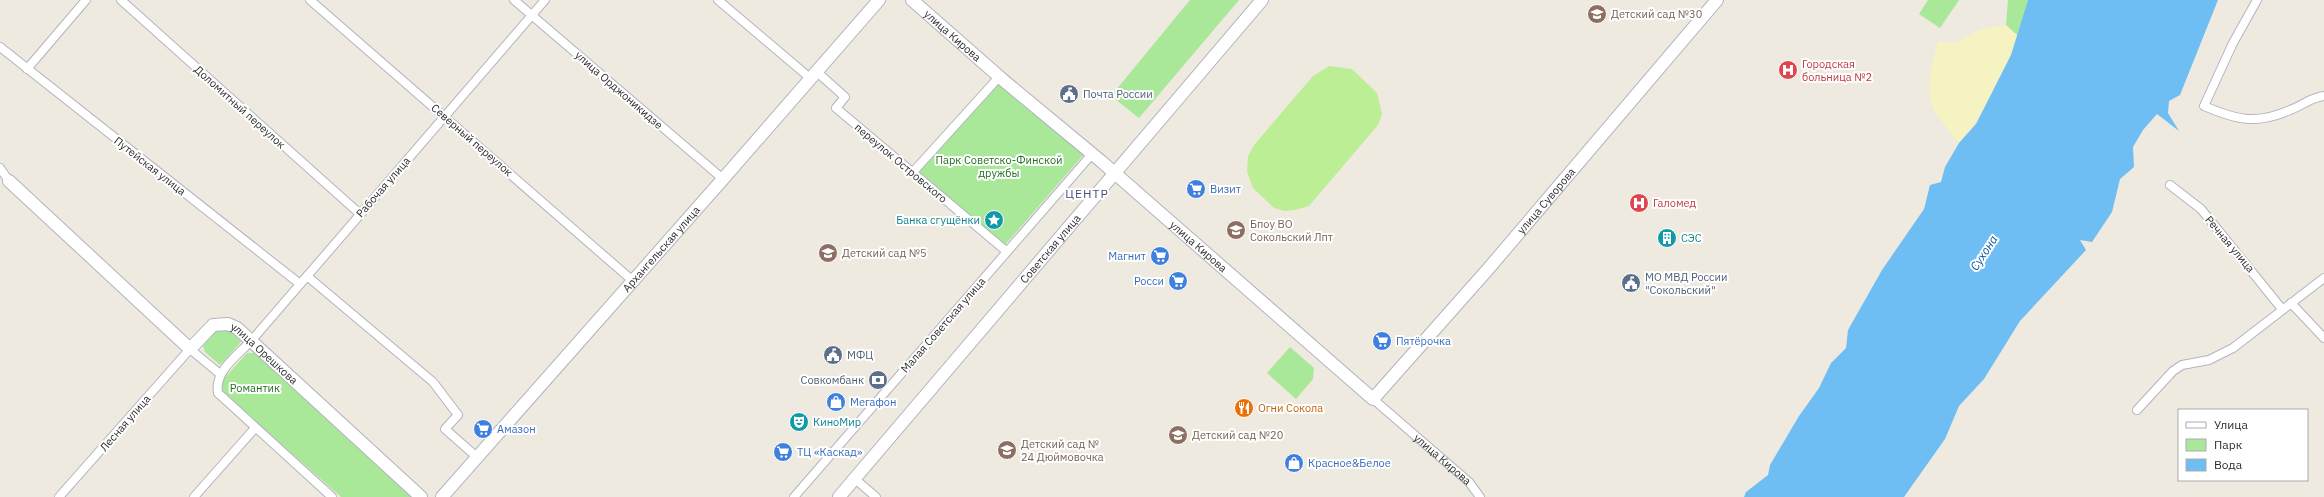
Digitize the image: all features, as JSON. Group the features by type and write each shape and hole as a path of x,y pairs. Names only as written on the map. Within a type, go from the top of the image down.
{"street":[{"path":"27,69 86,0"},
{"name":"Доломитный переулок","path":"121,0 360,214"},
{"name":"Северный переулок","path":"310,0 634,281"},
{"name":"улица Орджоникидзе","path":"514,0 724,179"},
{"name":"Рабочая улица","path":"220,374 252,340 545,0"},
{"name":"переулок Островского","path":"718,0 813,75 845,98 836,108 1006,251"},
{"name":"Архангельская улица","path":"442,497 724,179 879,0"},
{"name":"улица Кирова","path":"912,0 999,77 1116,174 1373,400 1469,482 1480,497"},
{"name":"Советская улица","path":"839,497 1116,174 1262,0"},
{"name":"улица Суворова","path":"1373,400 1489,268 1717,0"},
{"path":"2256,0 2233,43 2204,106 2230,117 2247,120 2290,111 2317,96 2324,96"},
{"name":"Путейская улица","path":"0,47 300,284"},
{"path":"913,172 999,77"},
{"name":"Малая Советская улица","path":"794,497 1006,251 1092,154"},
{"path":"0,168 4,177 190,349 220,374 216,384 218,393 331,497"},
{"name":"Речная улица","path":"2170,185 2201,209 2282,309"},
{"path":"307,276 433,382 458,414 445,429 478,458"},
{"path":"2137,410 2173,371 2182,365 2209,360 2233,348 2324,278"},
{"path":"2291,303 2324,338"},
{"name":"улица Орешкова","path":"190,349 207,330 220,324 236,328 252,340 421,497"},
{"name":"Лесная улица","path":"59,497 190,349"},
{"path":"194,497 255,428"},
{"path":"855,479 876,497"}],"green space":[{"path":"1190,0 1239,0 1139,118 1111,96"},
{"path":"1928,0 1959,0 1940,28 1919,14"},
{"path":"2008,0 2028,0 2018,36 2006,25"},
{"path":"1329,66 1352,69 1377,93 1382,114 1378,125 1309,206 1284,211 1274,208 1253,188 1247,172 1248,156 1254,145 1313,76"},
{"name":"Парк Советско-Финской дружбы","path":"999,83 1085,153 1004,246 917,171"},
{"path":"227,326 241,342 220,365 205,352 203,346 219,327"},
{"path":"1290,347 1314,368 1313,379 1296,399 1267,373"},
{"name":"Романтик","path":"247,353 255,353 414,497 341,497 220,390 220,383"}],"sand":[{"path":"2006,25 2018,36 2013,50 1985,106 1959,143 1938,116 1931,99 1930,82 1938,42 1957,42 1981,29"}],"water":[{"name":"Сухона","path":"2028,0 2218,0 2180,95 2169,101 2168,113 2179,131 2157,114 2143,130 2133,147 2134,167 2120,179 2112,212 2092,242 2080,240 2086,250 2020,321 1984,379 1959,406 1945,439 1904,497 1744,497 1746,492 1768,475 1770,465 1799,416 1819,388 1831,363 1846,348 1848,330 1882,270 1924,209 1930,185 1941,182 1945,167 1959,143 1976,124 2011,55"}],"place":[{"name":"Детский сад №30","path":"1597,14"},
{"name":"Городская больница №2","path":"1788,70"},
{"name":"Почта России","path":"1069,94"},
{"name":"Визит","path":"1196,189"},
{"name":"Галомед","path":"1639,203"},
{"name":"Банка сгущёнки","path":"994,220"},
{"name":"Бпоу ВО Сокольский Лпт","path":"1236,230"},
{"name":"СЭС","path":"1667,238"},
{"name":"Детский сад №5","path":"828,253"},
{"name":"Магнит","path":"1160,256"},
{"name":"Росси","path":"1178,281"},
{"name":"МО МВД России \"Сокольский\"","path":"1631,283"},
{"name":"Пятёрочка","path":"1382,341"},
{"name":"МФЦ","path":"833,355"},
{"name":"Совкомбанк","path":"878,380"},
{"name":"Мегафон","path":"836,402"},
{"name":"Огни Сокола","path":"1244,408"},
{"name":"КиноМир","path":"799,422"},
{"name":"Амазон","path":"483,429"},
{"name":"Детский сад №20","path":"1178,435"},
{"name":"Детский сад № 24 Дюймовочка","path":"1007,450"},
{"name":"ТЦ «Каскад»","path":"783,452"},
{"name":"Красное&Белое","path":"1294,463"}],"district":[{"name":"ЦЕНТР","path":"1087,194"}]}
